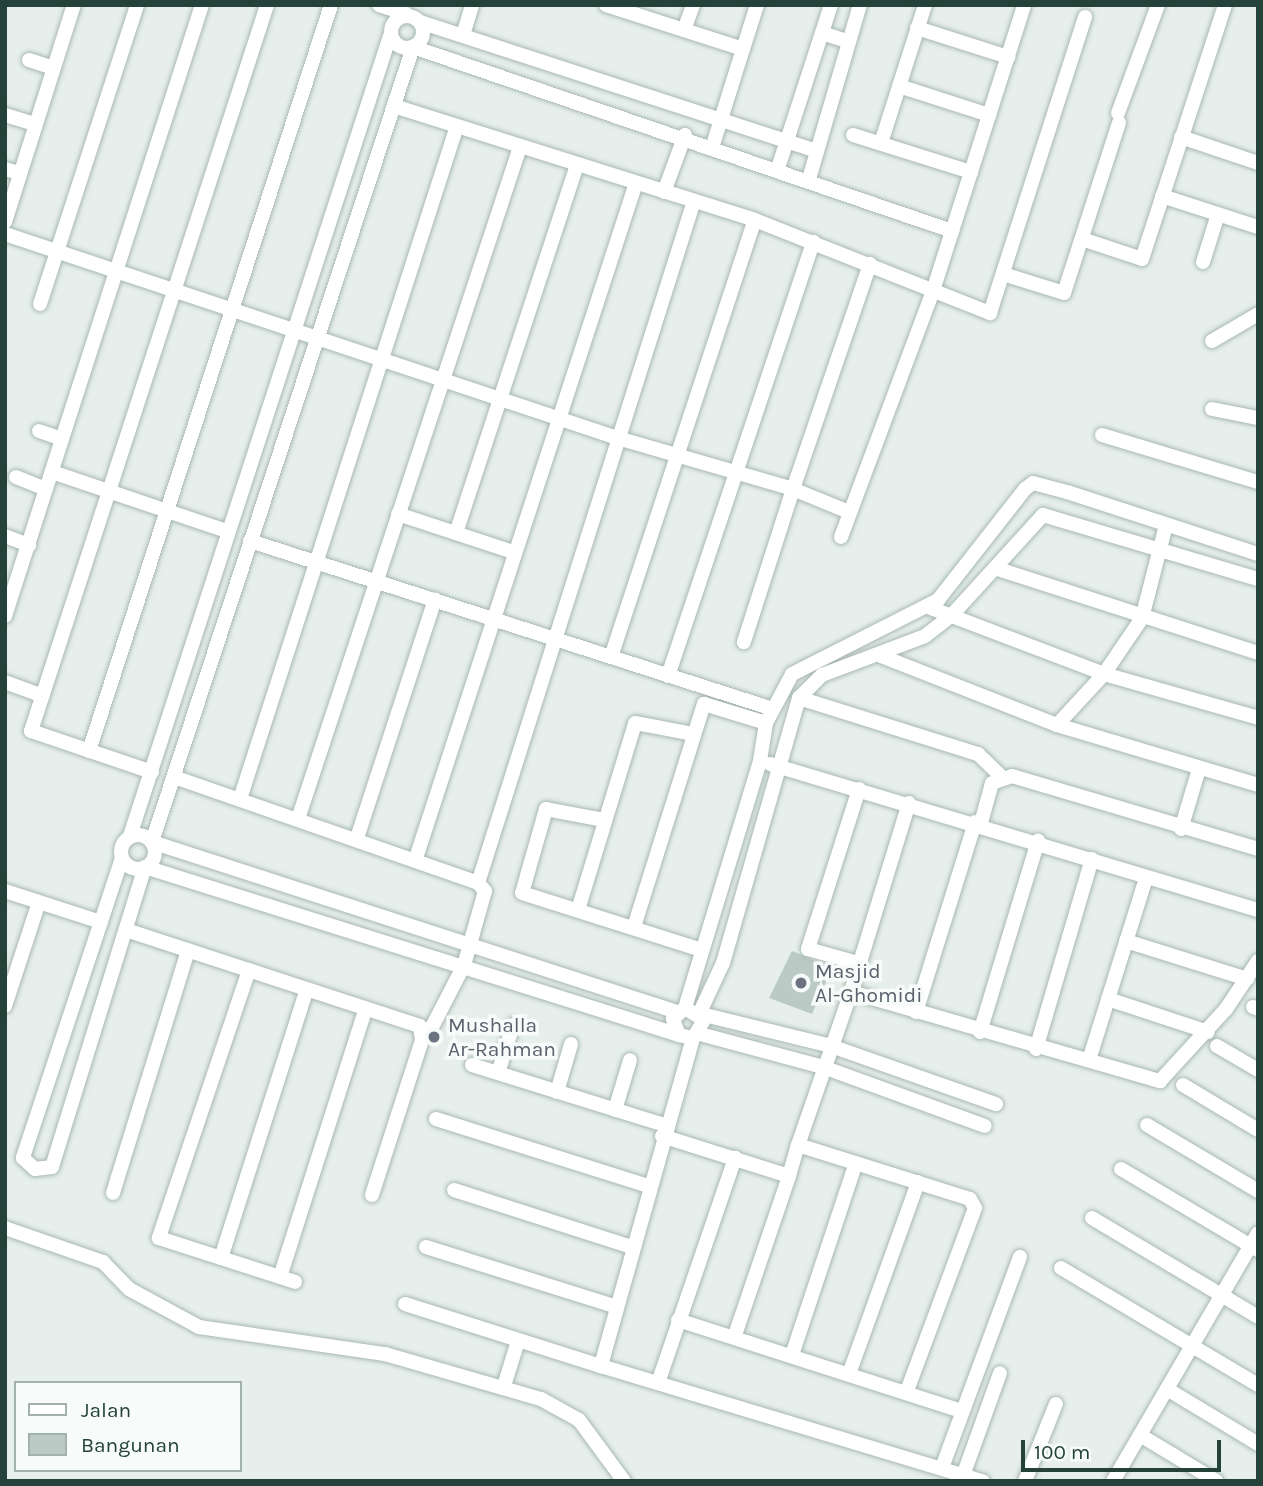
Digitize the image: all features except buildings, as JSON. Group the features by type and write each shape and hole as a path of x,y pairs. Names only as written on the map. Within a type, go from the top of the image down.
{"street":[{"path":"5,222 12,171 35,124 74,5"},
{"path":"40,304 137,5"},
{"path":"5,616 202,5"},
{"path":"152,772 31,731 112,493 267,5"},
{"path":"89,751 170,512 331,5"},
{"path":"379,5 421,22 816,151"},
{"path":"463,35 472,5"},
{"path":"606,5 629,9 743,49"},
{"path":"684,30 692,5"},
{"path":"713,145 757,5"},
{"path":"778,168 831,5"},
{"path":"809,179 860,5"},
{"path":"881,143 925,5"},
{"path":"841,537 932,294 1024,5"},
{"path":"1003,274 1065,293 1119,118 1158,5"},
{"path":"1082,239 1142,259 1225,5"},
{"path":"406,14 391,25 390,36 226,531 152,772 23,1158 35,1169 52,1167 145,867 155,855 152,842 250,541 321,339 397,107 413,47 423,34 421,22"},
{"path":"397,107 576,168 636,183 755,220 870,264 932,294 990,313 1085,17"},
{"path":"917,29 1008,57"},
{"path":"822,33 849,42"},
{"path":"390,36 397,45 413,47 532,84 685,135 952,231"},
{"path":"29,60 53,68"},
{"path":"532,84 540,60"},
{"path":"899,86 989,115"},
{"path":"5,115 35,124"},
{"path":"240,799 456,129"},
{"path":"664,192 685,135"},
{"path":"853,135 971,172"},
{"path":"1181,137 1258,163"},
{"path":"298,819 520,147"},
{"path":"456,533 576,168"},
{"path":"416,858 557,416 636,183"},
{"path":"1162,196 1258,227"},
{"path":"478,883 614,437 694,201"},
{"path":"1203,262 1218,214"},
{"path":"611,657 755,220"},
{"path":"5,234 384,358 614,437 793,489 849,512"},
{"path":"668,676 813,242"},
{"path":"744,642 870,264"},
{"path":"1212,341 1258,314"},
{"path":"62,384 78,389"},
{"path":"1212,409 1258,418"},
{"path":"39,431 62,439"},
{"path":"1102,435 1258,482"},
{"path":"52,472 226,531"},
{"path":"16,477 46,489"},
{"path":"691,1036 681,1010 760,761 766,723 792,674 928,607 971,564 1033,484 1258,554"},
{"path":"398,514 513,552"},
{"path":"601,1366 691,1036 723,963 799,698 822,675 881,656 951,617 998,569 1043,515 1258,579"},
{"path":"1057,725 1104,674 1142,618 1162,550 1166,525"},
{"path":"5,536 29,545"},
{"path":"250,541 773,709"},
{"path":"998,569 1142,618 1258,653"},
{"path":"357,838 435,599"},
{"path":"928,607 1104,674 1258,718"},
{"path":"881,656 1057,725 1258,785"},
{"path":"5,682 44,696"},
{"path":"799,698 978,754 1001,776 1258,849"},
{"path":"634,927 694,734 709,703 766,723"},
{"path":"578,910 604,820 638,720 694,734"},
{"path":"159,748 181,755"},
{"path":"760,761 978,822 1146,878 1258,910"},
{"path":"1181,829 1199,769"},
{"path":"916,1012 992,783 1001,776"},
{"path":"173,777 416,858 478,883 485,891 469,944 470,967 432,1027 422,1032 372,1195"},
{"path":"859,789 808,949 859,963"},
{"path":"735,1335 823,1067 851,992 909,803"},
{"path":"604,820 550,806 530,858 522,893 699,949"},
{"path":"130,836 681,1010 831,1046 996,1104"},
{"path":"980,1032 1038,841"},
{"path":"122,858 130,867 145,867 260,906 470,967 691,1036 823,1067 985,1126"},
{"path":"1036,1049 1091,859"},
{"path":"1089,1060 1146,878"},
{"path":"260,906 269,881"},
{"path":"5,891 101,922"},
{"path":"5,1006 39,902"},
{"path":"126,930 366,1008 422,1032"},
{"path":"1126,941 1247,979"},
{"path":"113,1193 188,950"},
{"path":"851,992 1036,1049 1089,1060 1160,1081 1208,1032 1258,961"},
{"path":"249,970 159,1238 295,1282"},
{"path":"221,1258 307,989"},
{"path":"1108,999 1208,1032"},
{"path":"280,1277 366,1008"},
{"path":"498,1073 513,1025"},
{"path":"779,1055 784,1034"},
{"path":"557,1092 571,1044"},
{"path":"1217,1046 1258,1070"},
{"path":"615,1110 630,1060"},
{"path":"472,1065 615,1110 663,1131 789,1176"},
{"path":"1182,1085 1258,1130"},
{"path":"436,1119 649,1186"},
{"path":"1147,1125 1258,1191"},
{"path":"798,1145 970,1199 975,1208 907,1391"},
{"path":"659,1380 735,1158"},
{"path":"792,1355 856,1163"},
{"path":"1116,1480 1221,1296 1255,1243 1121,1168"},
{"path":"849,1374 918,1182"},
{"path":"454,1190 632,1247"},
{"path":"1091,1218 1258,1317"},
{"path":"5,1228 103,1262 129,1289 199,1327 385,1354 504,1386 579,1420 624,1481"},
{"path":"426,1247 617,1307"},
{"path":"943,1465 1020,1257"},
{"path":"1061,1268 1258,1385"},
{"path":"405,1304 601,1366 659,1380 943,1465 984,1481"},
{"path":"678,1320 735,1335 962,1411"},
{"path":"504,1386 518,1341"},
{"path":"964,1473 1000,1373"},
{"path":"1167,1389 1258,1444"},
{"path":"1025,1481 1056,1404"},
{"path":"1140,1435 1216,1481"}],"place":[{"name":"Masjid Al-Ghomidi","path":"801,983"},
{"name":"Mushalla Ar-Rahman","path":"434,1037"}]}
